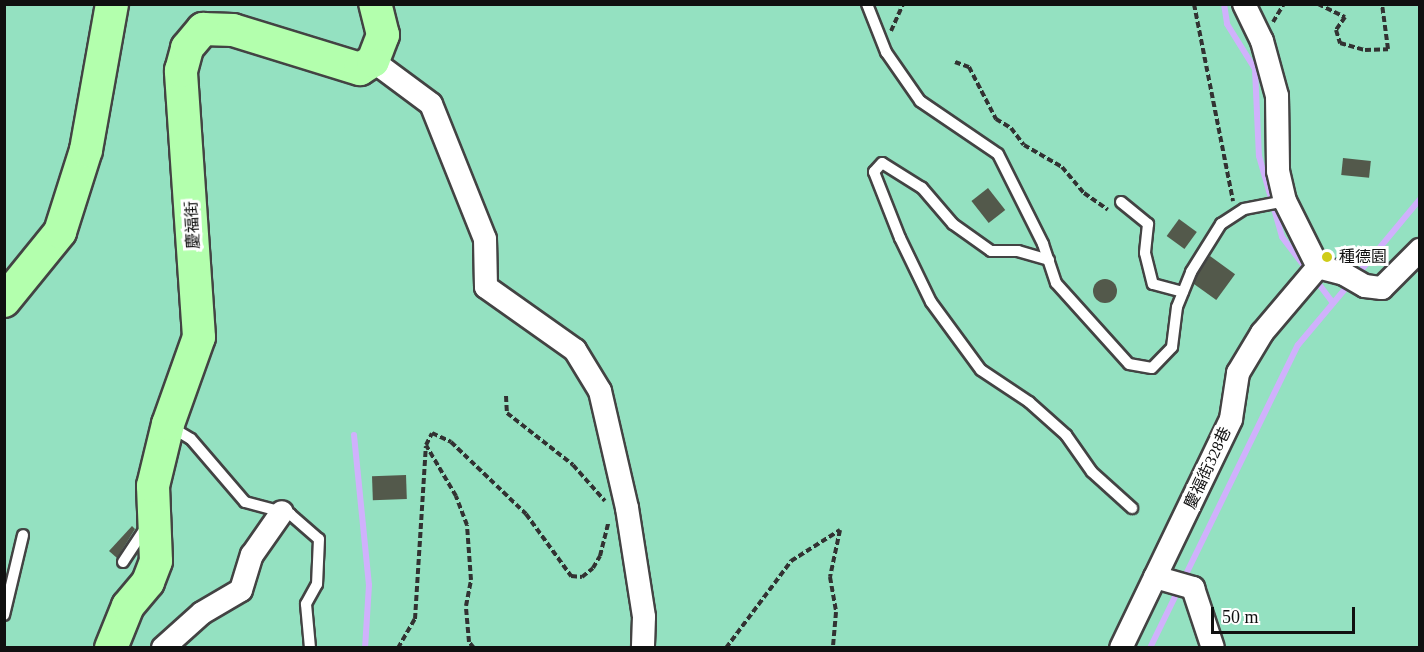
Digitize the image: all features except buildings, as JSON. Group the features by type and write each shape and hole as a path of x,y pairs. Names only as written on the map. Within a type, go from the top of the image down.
{"street":[{"path":"4,301 60,232 87,150 112,4"},
{"path":"375,4 383,35 373,61 430,104 485,239 486,287 575,350 600,392 627,508 644,617 643,648"},
{"path":"1244,4 1262,41 1277,96 1278,171 1284,201 1313,272 1344,274 1365,286 1382,288 1419,250"},
{"name":"慶福街","path":"111,648 128,606 147,582 156,561 153,486 168,424 199,337 181,71 187,48 203,29 233,30 345,67 360,69 373,61"},
{"name":"慶福街328巷","path":"1121,648 1163,579 1231,418 1238,373 1262,333 1313,272"},
{"path":"163,648 202,613 241,590 252,555 282,512"},
{"path":"1163,579 1193,588 1213,648"}],"lane":[{"path":"867,4 882,44 920,101 998,154 1049,260 1056,283 1129,364 1152,368 1172,347 1177,307 1203,250 1221,224 1260,206 1284,201"},
{"path":"1049,260 1018,251 991,251 953,224 912,182 882,163 874,172 900,238 931,302 981,370 1029,402 1066,435 1092,472 1132,508"},
{"path":"1121,202 1148,224 1145,253 1153,284 1183,292"},
{"path":"168,424 191,439 245,501 282,512 319,539 317,584 306,604 310,648"},
{"path":"123,562 154,512"},
{"path":"4,615 23,535"}],"path":[{"path":"882,44 897,23 903,4"},
{"path":"1194,4 1214,89 1215,122 1234,189 1233,217"},
{"path":"1318,4 1345,17 1336,30 1340,43 1365,50 1388,49 1382,4"},
{"path":"955,62 969,67 996,119 1011,128 1024,146 1062,167 1084,193 1111,212"},
{"path":"506,396 507,413 573,465 608,508"},
{"path":"398,648 415,618 426,445 432,433 451,442 526,514 572,576 582,577 596,562 610,514"},
{"path":"426,445 456,496 467,525 471,580 466,606 470,642 474,648"},
{"path":"726,648 791,561 840,530 830,577 836,612 833,648"}],"green space":[{"path":"4,5 1419,5 1419,647 4,647"}],"waterway":[{"path":"1224,4 1227,24 1255,69 1259,156 1282,237 1308,271"},
{"path":"1357,275 1420,199"},
{"path":"1315,279 1333,303"},
{"path":"1150,648 1298,345 1350,283"},
{"path":"354,435 369,585 365,648"}],"place":[{"name":"種德園","path":"1327,257"}]}
